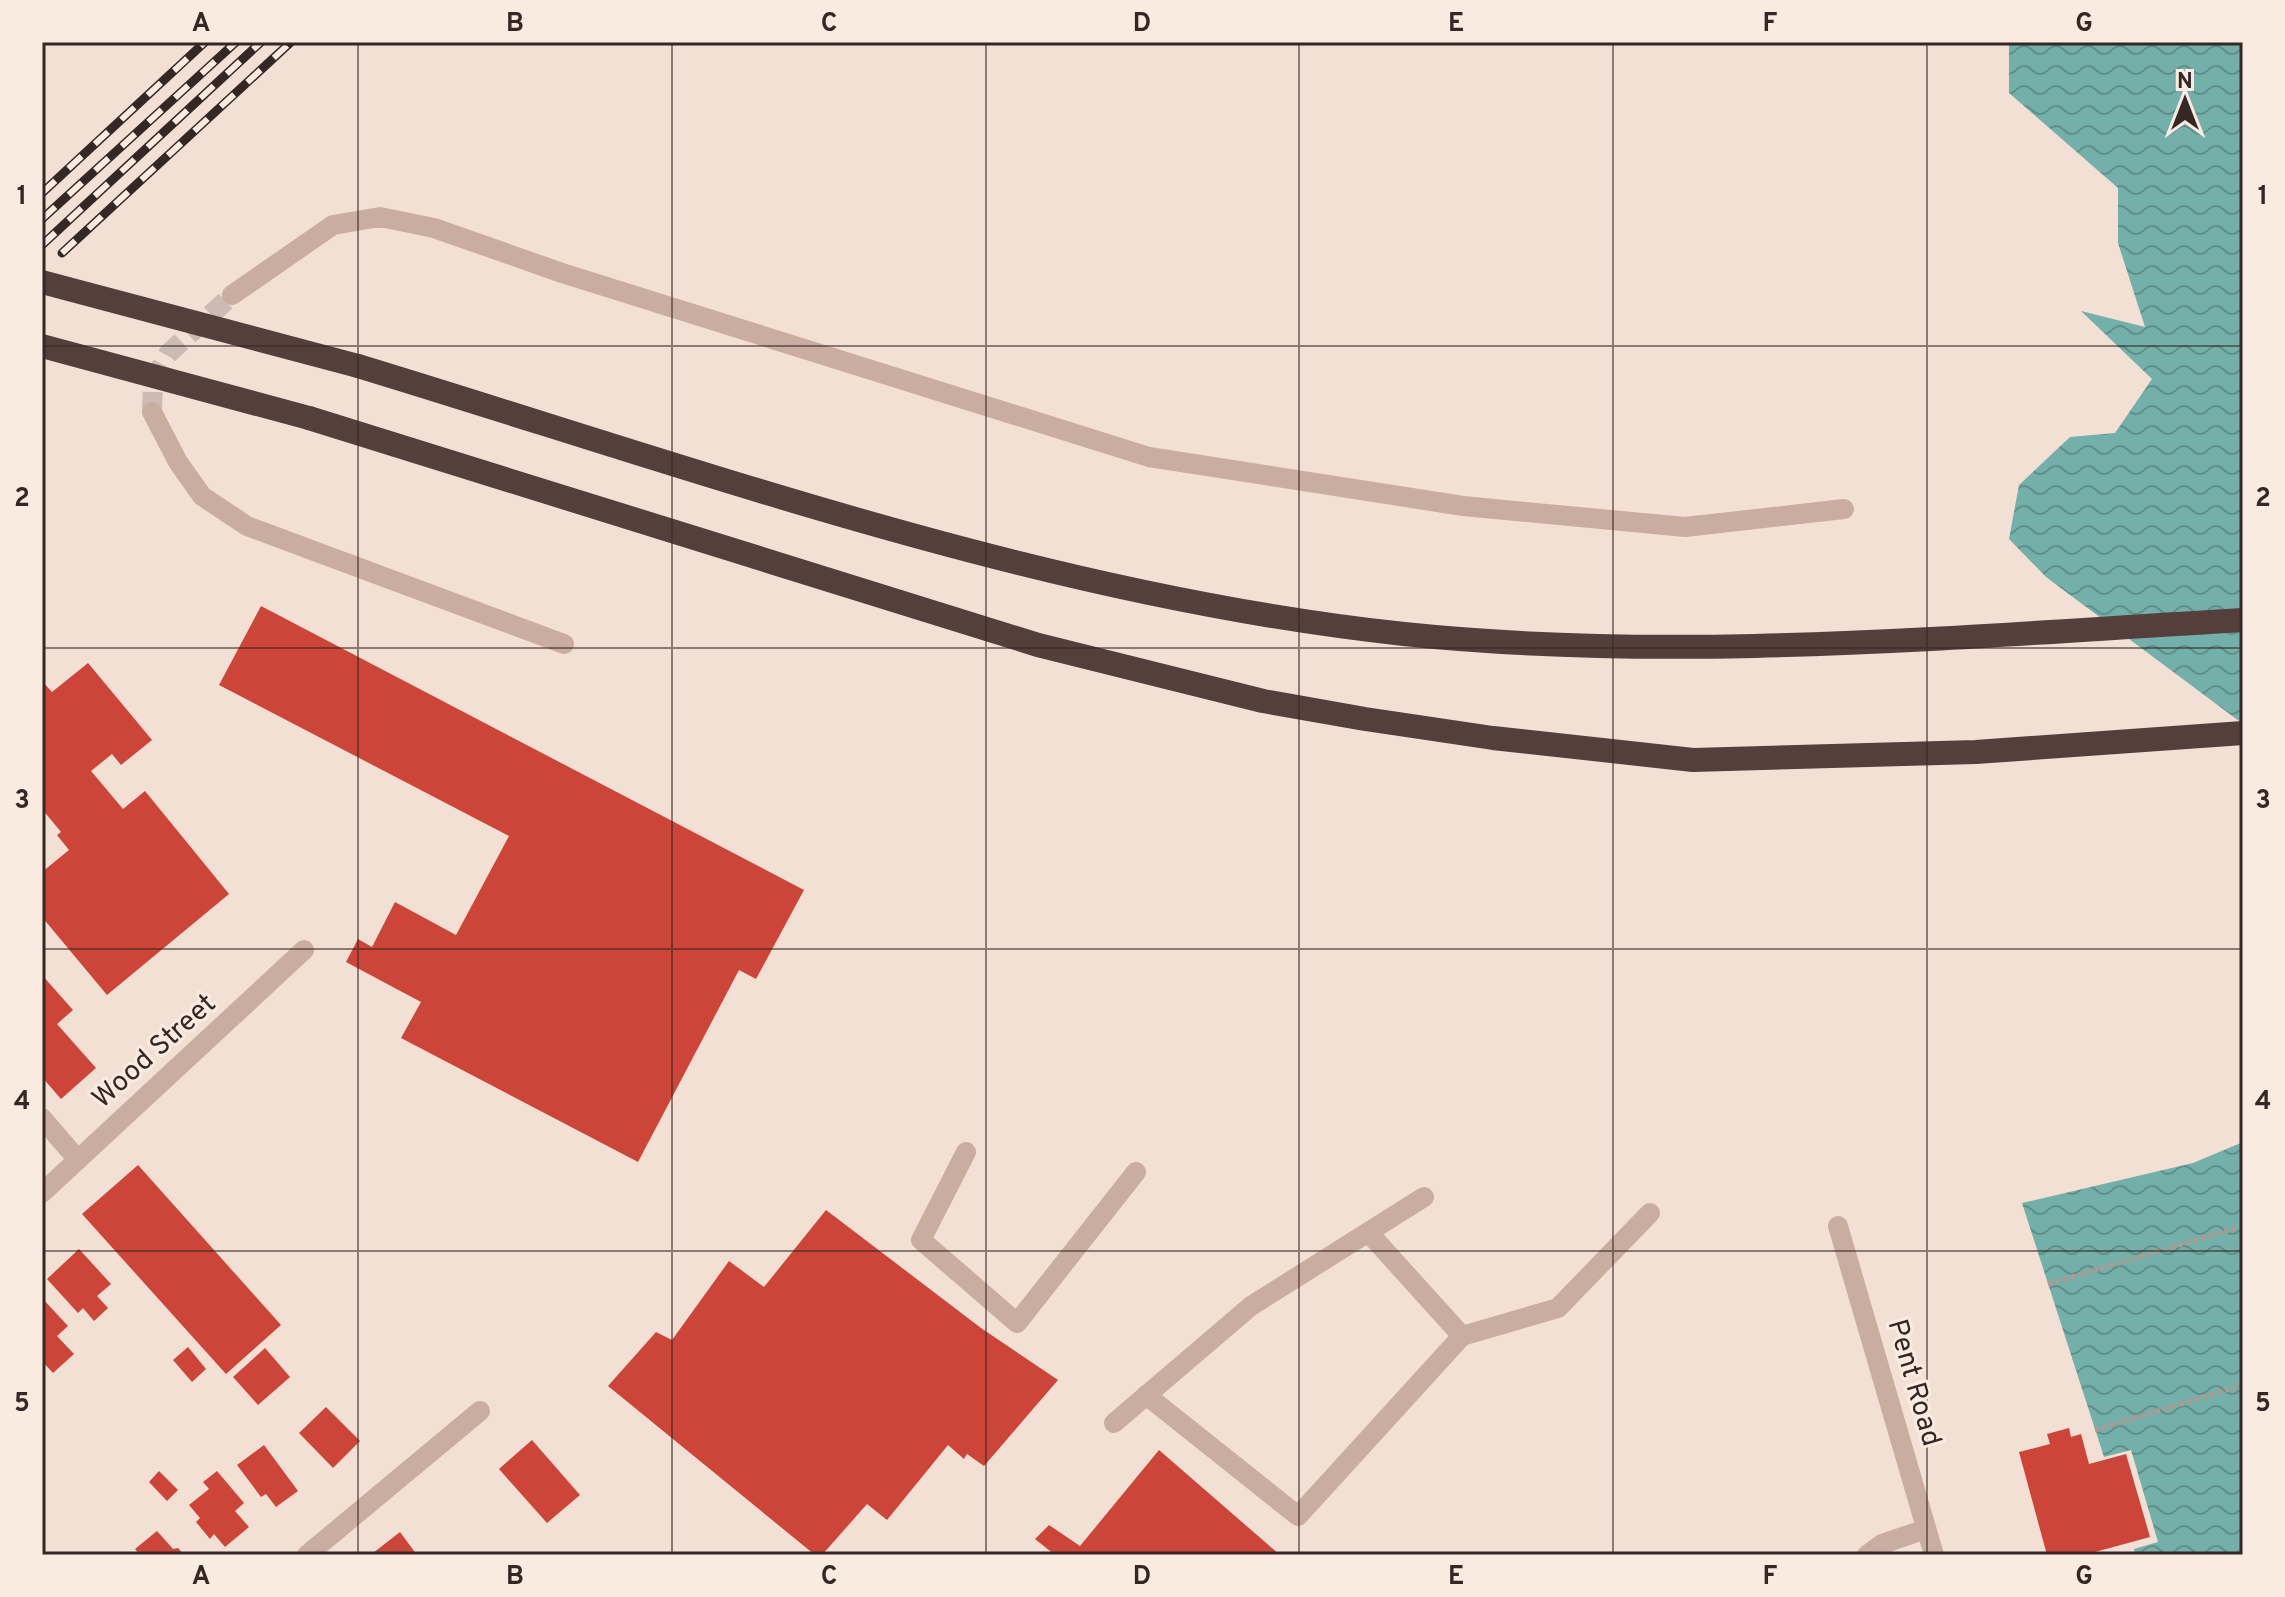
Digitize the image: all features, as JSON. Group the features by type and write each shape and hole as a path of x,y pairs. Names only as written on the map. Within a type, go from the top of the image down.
{"highway":[{"path":"42,282 358,366 947,545 1171,599 1404,634 1626,647 1760,647 2243,620"},
{"path":"42,346 168,377 309,418 1038,645 1151,675 1278,703 1493,738 1693,760 1976,752 2243,733"}],"street":[{"path":"232,295 333,225 380,217 434,228 562,273 1149,457 1463,506 1685,527 1844,509"},
{"path":"152,412 178,462 202,496 247,526 564,644"},
{"name":"Wood Street","path":"42,1193 304,950"},
{"path":"42,1118 78,1160"},
{"path":"966,1152 921,1240 1017,1323 1136,1172"},
{"path":"1114,1423 1251,1306 1424,1197"},
{"path":"1146,1395 1298,1516 1462,1336 1558,1308 1650,1213"},
{"name":"Pent Road","path":"1838,1226 1934,1555"},
{"path":"1368,1232 1462,1336"},
{"path":"307,1555 480,1411"},
{"path":"1867,1555 1882,1544 1926,1529"}],"path":[{"path":"2048,1284 2243,1226"},
{"path":"2095,1430 2243,1385"}],"water":[{"path":"2009,42 2243,42 2243,724 2046,577 2009,539 2019,485 2070,437 2115,433 2152,379 2081,311 2145,327 2118,243 2118,188 2009,93"},
{"path":"2243,1142 2243,1555 2135,1555 2134,1549 2158,1542 2131,1450 2104,1457 2022,1203 2193,1163"}],"building":[{"path":"261,606 804,890 756,979 739,970 638,1162 401,1038 421,1002 346,962 358,939 372,947 395,902 456,935 509,836 219,685"},
{"path":"88,663 152,740 121,765 112,754 91,771 123,809 145,791 229,894 107,995 42,917 42,872 69,850 57,835 61,832 42,809 42,681 52,692"},
{"path":"42,975 73,1010 57,1024 96,1068 61,1099 42,1077"},
{"path":"138,1165 281,1325 226,1374 82,1214"},
{"path":"826,1210 981,1328 1058,1380 984,1466 967,1454 964,1459 948,1445 887,1520 867,1504 822,1555 815,1555 608,1386 656,1332 672,1340 729,1261 764,1287"},
{"path":"79,1249 111,1284 97,1296 108,1308 94,1321 83,1308 78,1313 47,1279"},
{"path":"42,1298 68,1326 57,1336 74,1354 53,1373 42,1361"},
{"path":"188,1347 206,1369 192,1382 173,1360"},
{"path":"265,1348 290,1377 258,1405 233,1377"},
{"path":"326,1407 360,1441 333,1468 299,1433"},
{"path":"2069,1428 2071,1437 2081,1434 2089,1464 2126,1454 2150,1537 2084,1555 2047,1555 2019,1452 2050,1444 2047,1434"},
{"path":"532,1440 580,1495 547,1523 499,1469"},
{"path":"264,1445 298,1491 276,1507 266,1494 261,1497 237,1465"},
{"path":"1159,1450 1280,1555 1055,1555 1035,1539 1049,1525 1080,1546"},
{"path":"159,1471 178,1490 167,1501 149,1482"},
{"path":"217,1471 244,1503 235,1511 249,1527 225,1547 214,1534 210,1539 196,1522 200,1518 189,1505 209,1489 203,1482"},
{"path":"157,1531 173,1549 178,1548 184,1555 140,1555 135,1549"},
{"path":"400,1532 417,1555 374,1555 373,1553"}],"tunnel":[{"path":"152,412 153,382 168,354 232,295"}],"railway":[{"path":"42,193 205,42"},
{"path":"42,219 236,42"},
{"path":"42,245 261,42"},
{"path":"62,253 291,42"}]}
